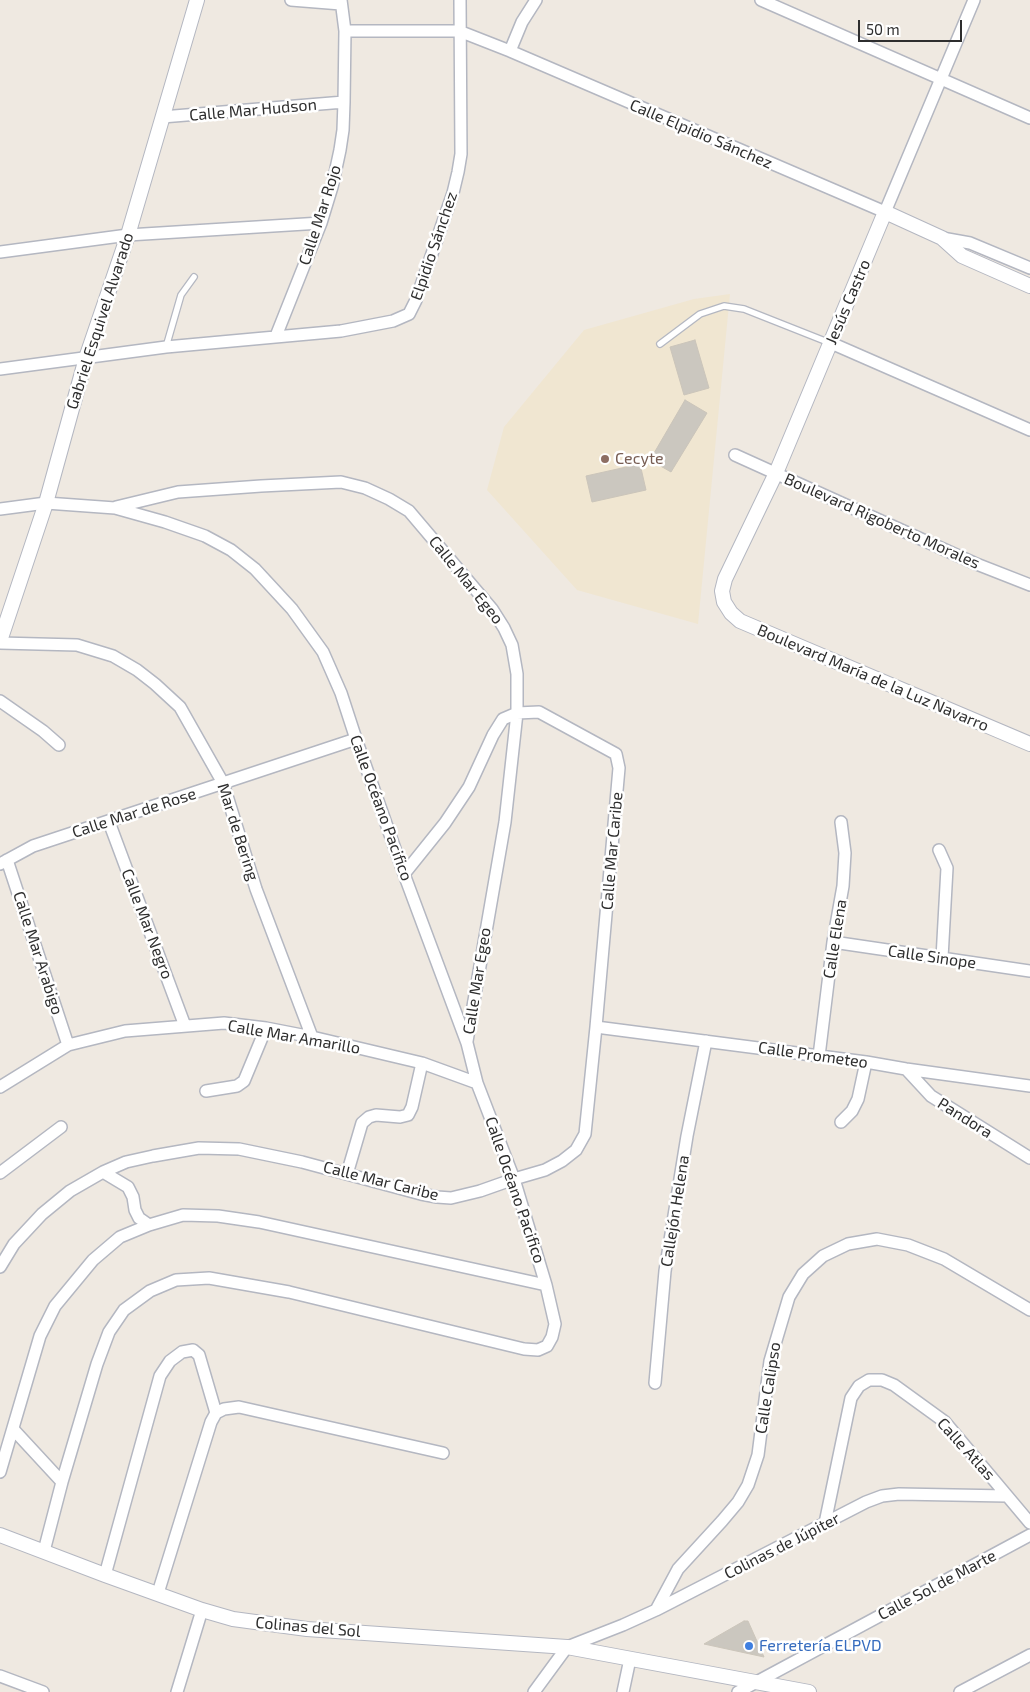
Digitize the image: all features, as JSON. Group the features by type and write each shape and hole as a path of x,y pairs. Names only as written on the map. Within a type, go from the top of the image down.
{"street":[{"name":"Gabriel Esquivel Alvarado","path":"0,642 46,503 86,358 128,235 197,0"},
{"path":"291,0 341,2"},
{"name":"Elpidio Sánchez","path":"0,369 166,347 340,331 393,322 409,314 413,308 453,193 461,154 460,0"},
{"path":"510,51 522,22 536,0"},
{"path":"761,0 1030,118"},
{"name":"Jesús Castro","path":"724,602 722,591 725,579 776,473 974,0"},
{"name":"Calle Mar Rojo","path":"276,336 321,223 332,187 344,130 344,31 341,2"},
{"path":"344,31 459,31"},
{"name":"Calle Elpidio Sánchez","path":"459,31 510,51 942,238 970,243 1030,268"},
{"name":"Calle Mar Hudson","path":"162,117 344,102"},
{"path":"0,252 128,235 321,223"},
{"name":"Calle Elpidio Sánchez","path":"942,238 962,256 1030,286"},
{"path":"831,343 1030,430"},
{"name":"Boulevard Rigoberto Morales","path":"734,455 974,563 1030,585"},
{"name":"Calle Mar Egeo","path":"114,508 178,492 313,482 341,482 365,488 409,511 492,609 512,645 517,674 517,713 505,822 467,1043"},
{"name":"Calle Océano Pacifico","path":"0,509 46,503 114,508 165,522 205,536 231,550 255,568 292,609 323,652 341,693 404,874 467,1043 477,1083 514,1179 546,1285 555,1324 552,1338 547,1346 538,1350 524,1349 289,1292 209,1278 176,1280 150,1291 124,1310 109,1332 97,1364 62,1482"},
{"name":"Boulevard María de la Luz Navarro","path":"724,602 731,613 740,621 1030,744"},
{"name":"Mar de Bering","path":"0,642 77,645 113,656 137,670 180,707 223,783 256,889 312,1037"},
{"path":"0,701 59,745"},
{"name":"Calle Mar Caribe","path":"0,1267 14,1244 42,1214 70,1191 103,1172 126,1162 199,1148 239,1150 302,1162 437,1197 451,1198 480,1191 545,1170 562,1161 576,1150 584,1134 596,1027 619,768 616,754 538,712 517,713"},
{"path":"404,874 445,823 469,787 492,736 504,719 517,713"},
{"name":"Calle Mar de Rose","path":"4,862 33,846 356,739"},
{"name":"Calle Mar Negro","path":"108,822 185,1026"},
{"name":"Calle Elena","path":"819,1056 833,942 843,886 845,852 841,822"},
{"path":"940,850 947,868 942,958"},
{"name":"Calle Mar Arabigo","path":"4,862 68,1044"},
{"name":"Calle Sinope","path":"833,942 1030,971"},
{"name":"Calle Mar Amarillo","path":"0,1087 68,1044 125,1031 224,1023 266,1028 312,1037 422,1063 477,1083"},
{"name":"Calle Prometeo","path":"596,1027 866,1062 1030,1086"},
{"path":"206,1091 237,1086 244,1081 266,1028"},
{"name":"Callejón Helena","path":"655,1383 665,1272 686,1144 706,1041"},
{"path":"840,1122 852,1112 858,1098 866,1062"},
{"path":"347,1174 362,1123 369,1117 376,1115 400,1117 408,1115 412,1107 422,1063"},
{"name":"Pandora","path":"906,1069 930,1096 1030,1158"},
{"path":"0,1173 61,1127"},
{"path":"103,1172 128,1187 133,1196 135,1210 139,1218 149,1225"},
{"path":"0,1472 40,1336 56,1306 93,1260 113,1242 120,1237 149,1225 184,1214 218,1216 260,1222 546,1285"},
{"name":"Calle Calipso","path":"656,1610 678,1569 738,1502 748,1485 758,1455 770,1361 789,1297 803,1274 823,1256 848,1244 877,1239 908,1245 944,1259 1030,1310"},
{"path":"105,1575 160,1376 170,1362 182,1352 193,1350 200,1355 216,1414"},
{"name":"Calle Atlas","path":"825,1523 851,1398 859,1386 869,1380 882,1380 894,1385 945,1422 1030,1523"},
{"path":"158,1593 211,1422 216,1414 224,1409 240,1407 443,1453"},
{"path":"13,1429 62,1482 44,1551"},
{"name":"Colinas de Júpiter","path":"567,1647 656,1610 825,1523 882,1496 899,1494 1007,1496"},
{"name":"Colinas del Sol","path":"0,1535 202,1610 233,1619 307,1629 567,1647 809,1692"},
{"name":"Calle Sol de Marte","path":"738,1692 1030,1535"},
{"path":"177,1692 202,1610"},
{"path":"534,1692 567,1647"},
{"path":"960,1692 1030,1655"},
{"path":"623,1692 630,1659"},
{"path":"0,1676 43,1692"}],"lane":[{"path":"166,347 181,295 194,277"},
{"path":"660,344 700,314 724,306 744,309 831,343"}],"shaded area":[{"name":"Cecyte","path":"730,294 698,624 577,590 487,490 504,427 584,330 694,299"}],"building":[{"path":"695,340 709,388 684,395 670,347"},
{"path":"685,400 707,413 671,472 650,460"},
{"path":"640,464 646,490 592,502 586,476"},
{"path":"744,1621 748,1621 764,1657 704,1644"}],"place":[{"name":"Cecyte","path":"605,459"},
{"name":"Ferretería ELPVD","path":"749,1646"}]}
